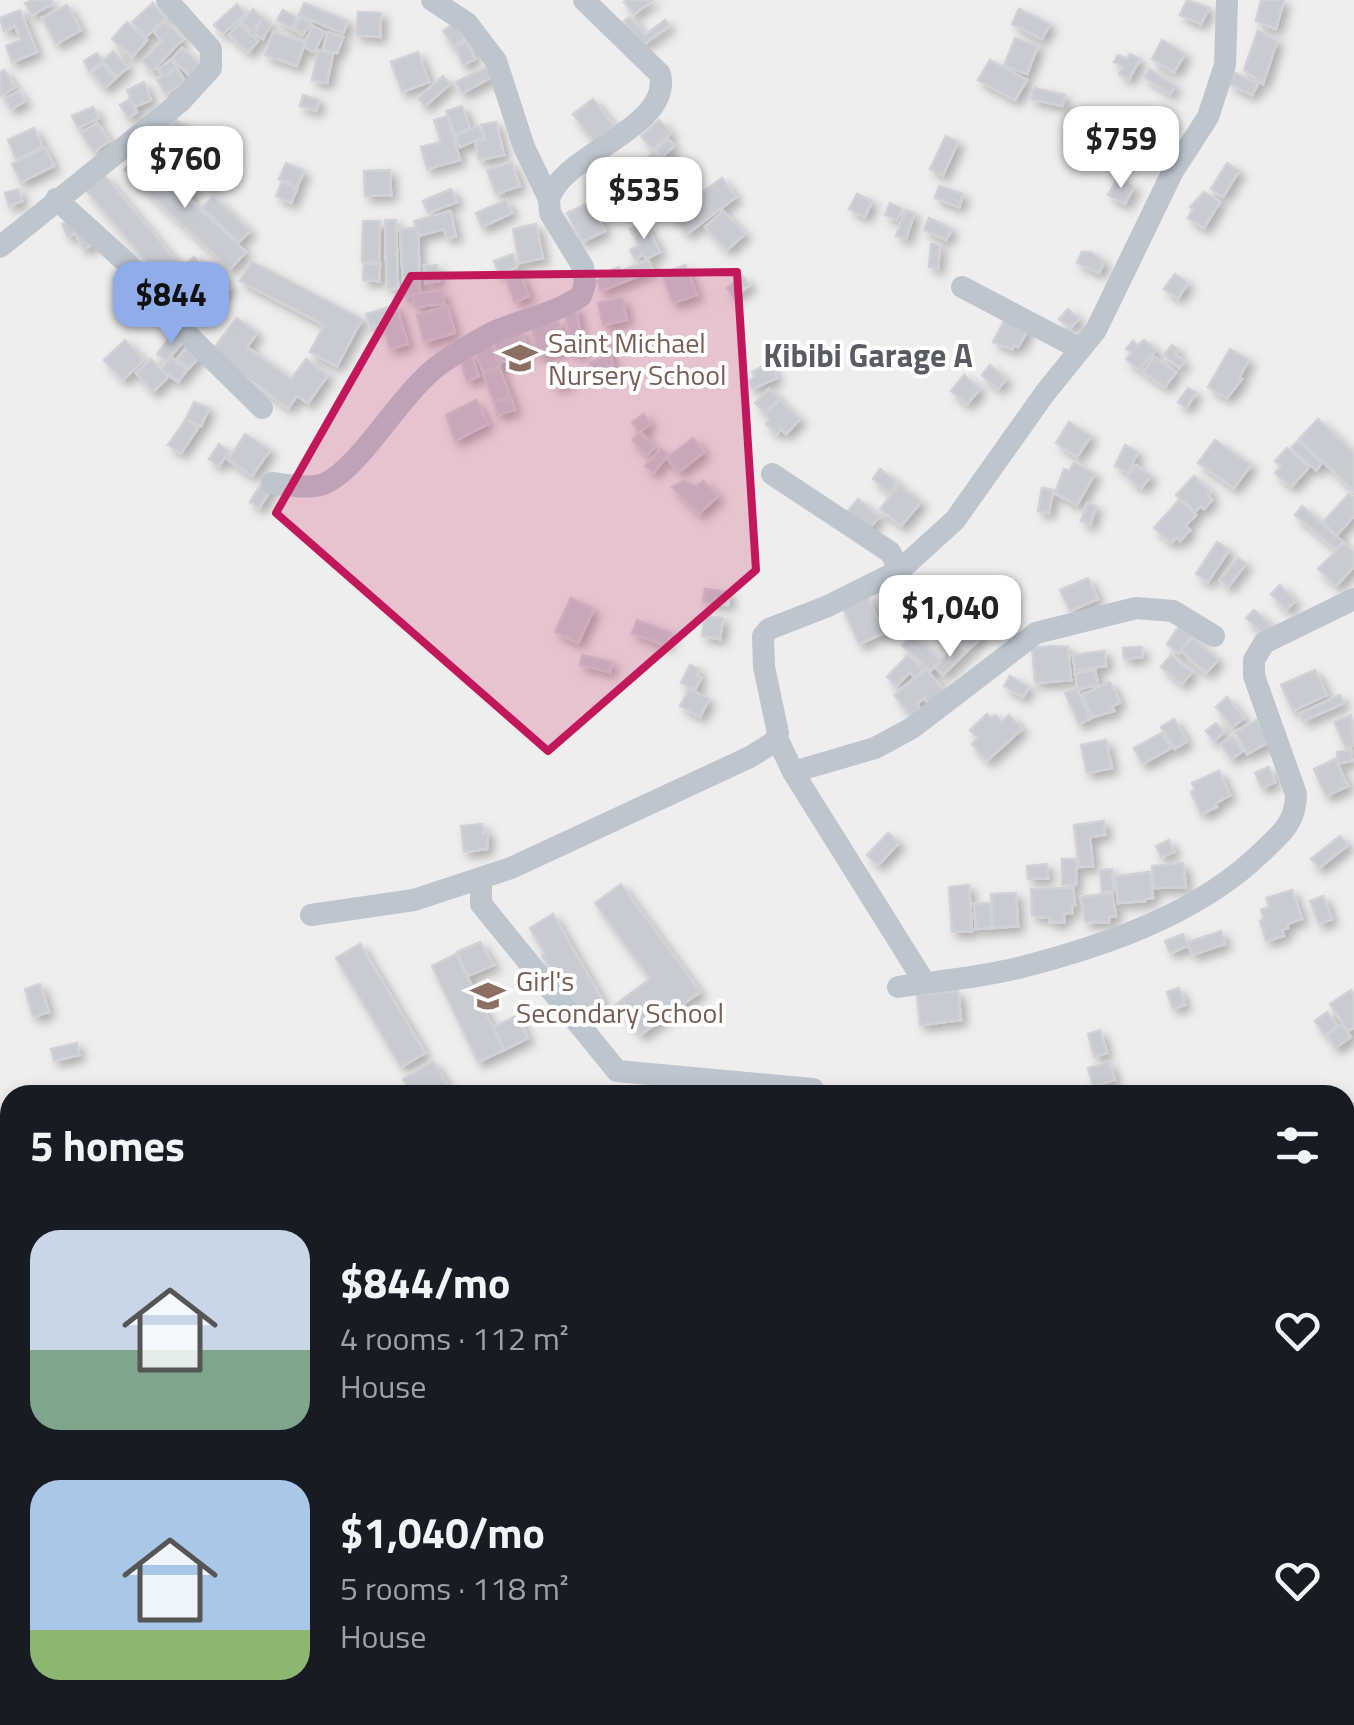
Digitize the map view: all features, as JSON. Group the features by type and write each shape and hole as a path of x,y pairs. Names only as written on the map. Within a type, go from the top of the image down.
{"street":[{"path":"0,246 180,102 211,68 211,49 167,0"},
{"path":"272,483 325,483 351,462 412,389 442,363 494,332 582,296 584,267 550,213 496,61 466,23 432,0"},
{"path":"548,199 559,182 645,114 662,90 660,74 584,0"},
{"path":"925,983 793,772 778,738 762,636 769,629 828,606 900,570 954,520 1044,393 1096,330 1173,171 1208,117 1225,65 1227,0"},
{"path":"56,199 128,264 188,334 262,408"},
{"path":"962,287 1080,349"},
{"path":"772,474 890,552 900,570"},
{"path":"898,988 1017,968 1110,938 1200,902 1250,864 1289,826 1296,809 1296,794 1254,676 1254,660 1264,643 1354,599"},
{"path":"793,772 875,748 912,728 1036,633 1136,608 1173,611 1214,636"},
{"path":"312,916 414,900 481,878 562,846 750,757 778,738"},
{"path":"481,878 481,904 617,1071 769,1085"}],"highlighted area":[{"path":"737,272 756,570 548,751 276,513 411,276"}],"building":[{"path":"653,0 634,14 624,2"},
{"path":"1187,0 1209,8 1201,24 1180,15"},
{"path":"1261,0 1284,0 1276,29 1256,21"},
{"path":"25,3 53,3 32,15"},
{"path":"153,3 166,18 146,37 132,22"},
{"path":"304,3 348,21 343,33 299,15"},
{"path":"237,4 245,14 223,34 214,25"},
{"path":"67,5 81,30 56,44 42,18"},
{"path":"253,9 263,19 251,31 241,22"},
{"path":"1019,9 1050,24 1042,39 1012,24"},
{"path":"20,10 37,52 12,62 6,46 21,40 15,26 4,31 0,18"},
{"path":"283,10 297,18 292,29 277,20"},
{"path":"358,12 381,13 380,37 356,35"},
{"path":"301,17 311,24 302,35 293,28"},
{"path":"630,17 645,35 665,20 669,25 643,45 624,21"},
{"path":"262,19 271,24 263,39 254,34"},
{"path":"165,21 183,39 152,71 142,61 162,41 154,32"},
{"path":"127,22 147,40 132,57 112,39"},
{"path":"454,23 465,38 453,46 443,31"},
{"path":"239,24 258,41 248,52 229,35"},
{"path":"313,26 324,32 314,52 303,46"},
{"path":"1258,30 1277,41 1263,84 1244,70"},
{"path":"273,32 305,42 297,66 265,55"},
{"path":"328,32 343,37 337,53 323,49"},
{"path":"1015,38 1038,46 1027,74 1004,66"},
{"path":"1162,40 1185,54 1174,72 1152,59"},
{"path":"467,41 475,59 463,65 455,46"},
{"path":"182,48 202,66 192,78 172,59"},
{"path":"318,50 333,54 327,83 312,80"},
{"path":"113,51 128,67 117,77 102,62"},
{"path":"418,52 429,82 402,92 391,62"},
{"path":"97,53 103,62 89,71 84,61"},
{"path":"1130,54 1140,59 1129,79 1119,74 1123,67 1114,62 1118,55 1127,59"},
{"path":"170,60 177,67 165,78 158,70"},
{"path":"990,60 1027,80 1015,100 978,80"},
{"path":"102,64 116,78 105,88 92,73"},
{"path":"486,67 492,77 462,93 456,82"},
{"path":"177,68 185,82 166,94 157,80"},
{"path":"1150,69 1175,86 1170,94 1144,77"},
{"path":"4,70 15,87 0,96 0,72"},
{"path":"1235,73 1258,84 1252,95 1229,84"},
{"path":"443,76 450,84 425,106 418,98"},
{"path":"144,82 151,100 134,107 127,90"},
{"path":"1034,88 1065,95 1062,106 1031,99"},
{"path":"19,91 25,101 11,109 5,99"},
{"path":"303,95 319,100 316,111 300,106"},
{"path":"130,99 137,112 128,118 120,105"},
{"path":"593,99 614,126 594,142 573,114"},
{"path":"462,106 470,128 455,134 446,111"},
{"path":"93,107 99,118 78,128 72,116"},
{"path":"1147,110 1161,117 1155,127 1142,120"},
{"path":"447,116 460,160 427,169 421,147 441,142 434,120"},
{"path":"176,119 217,157 197,179 156,140"},
{"path":"659,120 671,133 653,149 641,136"},
{"path":"496,122 504,155 479,160 475,141 485,139 481,125"},
{"path":"97,123 109,141 94,152 81,133"},
{"path":"478,126 484,137 460,147 455,136"},
{"path":"34,128 43,147 16,159 8,140"},
{"path":"946,136 958,142 943,175 930,169"},
{"path":"668,139 674,146 662,157 656,150"},
{"path":"155,144 199,184 189,195 145,155"},
{"path":"45,148 54,166 21,182 12,164"},
{"path":"140,153 246,252 230,269 124,170"},
{"path":"654,153 659,159 646,171 640,164"},
{"path":"511,162 520,186 496,194 487,170"},
{"path":"286,163 304,171 297,187 279,179"},
{"path":"1227,163 1239,171 1223,197 1211,189"},
{"path":"214,168 221,175 209,188 202,181"},
{"path":"390,170 391,195 365,196 364,171"},
{"path":"104,175 197,286 215,271 230,288 194,318 86,190"},
{"path":"722,178 736,197 687,234 672,214"},
{"path":"1118,178 1134,187 1125,204 1108,195"},
{"path":"282,182 297,189 291,203 276,196"},
{"path":"939,186 963,194 959,207 935,198"},
{"path":"18,189 22,201 9,206 5,193"},
{"path":"451,189 457,202 428,213 423,201"},
{"path":"1204,192 1220,202 1204,228 1188,218 1193,209 1190,207"},
{"path":"857,194 872,201 865,217 849,209"},
{"path":"213,196 250,231 239,242 202,208"},
{"path":"506,200 512,213 482,227 476,213"},
{"path":"591,202 605,231 582,242 567,213"},
{"path":"890,203 902,209 897,220 885,215"},
{"path":"905,210 914,213 906,239 896,236"},
{"path":"450,211 456,236 447,238 444,229 418,236 414,221"},
{"path":"723,211 745,234 727,250 705,227"},
{"path":"80,215 95,244 83,249 75,233 68,237 62,224"},
{"path":"929,218 952,229 946,240 924,230"},
{"path":"385,220 396,220 398,288 387,288"},
{"path":"363,221 380,221 379,262 362,262"},
{"path":"645,222 660,252 635,259 630,250 639,245 630,229"},
{"path":"536,224 543,258 519,263 513,229"},
{"path":"418,228 420,296 404,297 400,229"},
{"path":"931,244 940,245 938,268 929,267"},
{"path":"1082,252 1091,252 1104,262 1099,273 1077,263"},
{"path":"513,254 517,267 499,274 494,261"},
{"path":"194,257 209,274 198,284 183,267"},
{"path":"648,260 653,270 601,291 597,281 614,274 612,270 619,267 621,271"},
{"path":"251,261 362,319 337,366 310,352 324,325 240,281"},
{"path":"364,264 380,264 379,281 363,280"},
{"path":"437,265 439,281 426,283 424,266"},
{"path":"685,265 697,295 673,303 662,274"},
{"path":"520,274 529,296 515,302 506,279"},
{"path":"1175,274 1188,283 1178,298 1164,289"},
{"path":"743,276 750,285 734,297 727,288"},
{"path":"443,291 444,304 414,307 413,294"},
{"path":"622,298 627,320 603,325 598,303"},
{"path":"396,305 408,344 390,349 382,324 370,327 366,314"},
{"path":"447,306 455,333 424,342 417,315"},
{"path":"576,307 584,353 573,355 564,309"},
{"path":"1068,309 1079,319 1070,328 1059,319"},
{"path":"1009,311 1028,330 1018,347 1014,345 1012,349 993,342"},
{"path":"237,318 257,333 247,347 291,379 306,359 328,375 308,403 297,396 288,408 211,352"},
{"path":"558,321 564,350 538,356 532,327"},
{"path":"519,328 529,351 502,362 493,339"},
{"path":"174,332 184,340 167,361 157,354"},
{"path":"606,336 611,353 602,356 596,339"},
{"path":"125,340 144,360 123,380 104,360"},
{"path":"490,340 500,366 483,372 473,346"},
{"path":"1144,340 1156,350 1139,370 1126,359 1132,353 1126,349 1133,341 1138,346"},
{"path":"190,344 201,355 188,369 177,359"},
{"path":"1172,345 1178,349 1174,354 1185,362 1179,368 1164,355"},
{"path":"1230,349 1249,360 1239,378 1242,379 1227,398 1208,387"},
{"path":"471,354 479,376 467,381 460,358"},
{"path":"610,355 613,365 593,373 589,363"},
{"path":"171,357 187,370 178,382 161,369"},
{"path":"1154,357 1176,372 1165,387 1143,372"},
{"path":"151,359 168,377 153,392 136,373"},
{"path":"769,363 777,378 752,389 748,381 755,377 752,372"},
{"path":"990,365 1006,379 998,389 982,375"},
{"path":"499,367 510,396 494,402 483,373"},
{"path":"567,372 570,382 555,387 552,376"},
{"path":"964,375 980,389 967,404 951,391"},
{"path":"1188,388 1196,393 1186,408 1178,402"},
{"path":"769,389 779,398 765,412 755,403"},
{"path":"511,398 515,410 497,415 494,403"},
{"path":"476,400 488,424 455,441 446,415"},
{"path":"779,400 800,419 786,434 781,429 777,434 766,424 770,419 765,415"},
{"path":"194,402 209,408 201,426 186,419"},
{"path":"644,414 650,425 638,432 632,422"},
{"path":"186,419 198,428 181,453 168,445"},
{"path":"1318,419 1354,453 1354,491 1299,439"},
{"path":"1069,422 1091,436 1077,457 1056,443"},
{"path":"640,432 655,447 647,455 632,440"},
{"path":"245,434 270,450 252,476 228,460"},
{"path":"693,438 704,452 679,472 667,458"},
{"path":"1215,440 1251,465 1234,488 1198,463"},
{"path":"1298,441 1322,463 1316,470 1291,448"},
{"path":"219,444 229,451 219,466 209,459"},
{"path":"1125,445 1138,452 1128,472 1115,466"},
{"path":"1287,448 1309,467 1291,487 1275,473 1281,466 1275,461"},
{"path":"661,449 668,455 653,473 645,466"},
{"path":"1074,462 1095,474 1077,505 1055,493 1064,469 1069,471"},
{"path":"1136,465 1151,476 1141,488 1127,477"},
{"path":"880,469 897,482 889,492 873,479"},
{"path":"266,476 276,482 259,508 250,502"},
{"path":"1194,476 1211,492 1208,496 1212,500 1195,512 1176,495"},
{"path":"683,481 697,486 703,481 718,496 699,514 672,487"},
{"path":"899,485 921,502 901,526 880,509"},
{"path":"1042,488 1053,490 1049,513 1038,511"},
{"path":"1349,494 1354,498 1354,516 1337,535 1323,522"},
{"path":"858,499 879,517 868,530 847,512"},
{"path":"1179,500 1196,515 1185,526 1190,530 1180,541 1177,537 1171,543 1154,528"},
{"path":"1087,503 1096,506 1090,525 1081,521"},
{"path":"1302,506 1343,542 1336,550 1295,515"},
{"path":"1217,542 1229,550 1208,582 1196,574"},
{"path":"1344,543 1354,552 1354,567 1336,586 1318,569"},
{"path":"1238,558 1246,564 1228,587 1220,580"},
{"path":"1088,578 1098,599 1070,611 1060,590"},
{"path":"924,584 935,595 910,620 899,609"},
{"path":"1280,585 1295,601 1286,610 1271,594"},
{"path":"896,586 905,602 895,607 886,591"},
{"path":"705,589 729,592 728,605 703,602"},
{"path":"867,595 884,633 859,644 842,606"},
{"path":"571,598 594,609 578,643 555,632"},
{"path":"1254,610 1271,626 1264,635 1246,618"},
{"path":"948,614 963,633 951,643 935,624"},
{"path":"705,616 723,618 720,639 702,636"},
{"path":"637,620 671,633 666,646 632,633"},
{"path":"1182,622 1195,631 1179,653 1167,644"},
{"path":"971,629 981,638 967,651 958,642"},
{"path":"912,635 940,660 930,671 902,646"},
{"path":"1193,638 1218,660 1206,673 1181,651"},
{"path":"958,644 966,652 943,675 935,667"},
{"path":"1068,647 1071,680 1035,683 1032,648"},
{"path":"1142,647 1142,657 1124,659 1123,648"},
{"path":"1105,651 1106,666 1075,670 1073,655"},
{"path":"582,655 612,662 610,672 580,665"},
{"path":"908,655 923,669 915,678 910,672 896,686 887,677"},
{"path":"1171,655 1192,672 1182,684 1161,667"},
{"path":"690,665 699,669 696,675 701,678 695,690 681,683"},
{"path":"926,669 946,693 930,706 924,698 911,716 894,695"},
{"path":"1095,670 1098,685 1078,689 1075,674"},
{"path":"1315,670 1327,695 1293,711 1281,685"},
{"path":"1010,676 1029,687 1023,697 1004,686"},
{"path":"1110,682 1120,702 1112,707 1114,711 1093,717 1082,695"},
{"path":"1076,688 1090,719 1079,724 1065,693"},
{"path":"689,689 709,699 700,717 680,706"},
{"path":"1340,695 1344,703 1303,721 1300,713"},
{"path":"1227,697 1244,718 1232,727 1216,707"},
{"path":"987,714 1002,722 1009,715 1022,729 987,761 972,744 978,738 970,730"},
{"path":"1351,715 1354,745 1346,748 1334,722"},
{"path":"1174,719 1187,741 1175,749 1161,727"},
{"path":"1257,720 1269,742 1247,754 1235,732"},
{"path":"1216,723 1224,732 1214,741 1206,731"},
{"path":"1162,733 1171,748 1143,764 1134,748"},
{"path":"1233,736 1243,751 1231,759 1221,744"},
{"path":"1106,740 1112,768 1087,773 1081,745"},
{"path":"1351,750 1352,761 1338,763 1337,752"},
{"path":"1335,759 1348,786 1326,796 1314,769"},
{"path":"1269,767 1275,782 1262,788 1255,773"},
{"path":"1219,771 1230,795 1201,814 1191,792 1195,790 1192,783"},
{"path":"1104,821 1105,835 1090,837 1093,866 1079,867 1074,825"},
{"path":"482,824 483,833 488,832 487,849 464,852 461,826"},
{"path":"888,833 899,843 878,865 867,855"},
{"path":"1340,836 1348,845 1319,868 1311,859"},
{"path":"1169,840 1174,852 1161,857 1156,846"},
{"path":"1062,859 1076,859 1076,884 1062,885"},
{"path":"1183,863 1186,887 1154,888 1152,866"},
{"path":"1047,864 1048,878 1028,879 1027,866"},
{"path":"1112,869 1114,891 1102,892 1100,870"},
{"path":"1150,872 1153,898 1118,903 1115,876"},
{"path":"621,884 700,992 640,1035 616,1004 650,979 595,903"},
{"path":"969,885 972,931 952,932 949,887"},
{"path":"1073,888 1075,905 1072,913 1064,913 1064,922 1032,916 1031,889"},
{"path":"1292,890 1302,919 1287,924 1288,928 1282,930 1284,936 1266,941 1260,921 1264,919 1261,910 1269,907 1266,898"},
{"path":"1016,893 1018,926 993,928 991,894"},
{"path":"1112,893 1116,916 1109,917 1109,922 1085,922 1081,897"},
{"path":"1323,896 1332,919 1319,924 1310,901"},
{"path":"990,903 992,928 976,929 974,904"},
{"path":"553,914 604,1003 581,1016 542,956 545,954 530,928"},
{"path":"1221,931 1225,944 1192,955 1188,942"},
{"path":"1183,934 1188,946 1170,953 1165,941"},
{"path":"480,942 494,965 468,976 457,952"},
{"path":"360,944 425,1053 401,1067 336,958"},
{"path":"456,954 504,1050 478,1062 432,966"},
{"path":"40,984 49,1012 33,1017 25,989"},
{"path":"1179,988 1185,1005 1173,1009 1167,992"},
{"path":"1351,990 1354,1028 1348,1031 1330,1004"},
{"path":"958,991 961,1020 920,1025 917,995"},
{"path":"1327,1012 1337,1026 1325,1035 1315,1021"},
{"path":"517,1016 528,1038 504,1050 493,1027"},
{"path":"1342,1025 1351,1037 1335,1048 1327,1035"},
{"path":"1100,1030 1107,1053 1094,1057 1088,1034"},
{"path":"77,1043 79,1055 54,1061 51,1049"},
{"path":"433,1061 447,1085 406,1085 403,1079"},
{"path":"1109,1062 1115,1080 1093,1085 1088,1068"}],"place":[{"name":"Saint Michael Nursery School","path":"520,358"},
{"name":"Girl's Secondary School","path":"488,996"}],"district":[{"name":"Kibibi Garage A","path":"868,355"}]}
